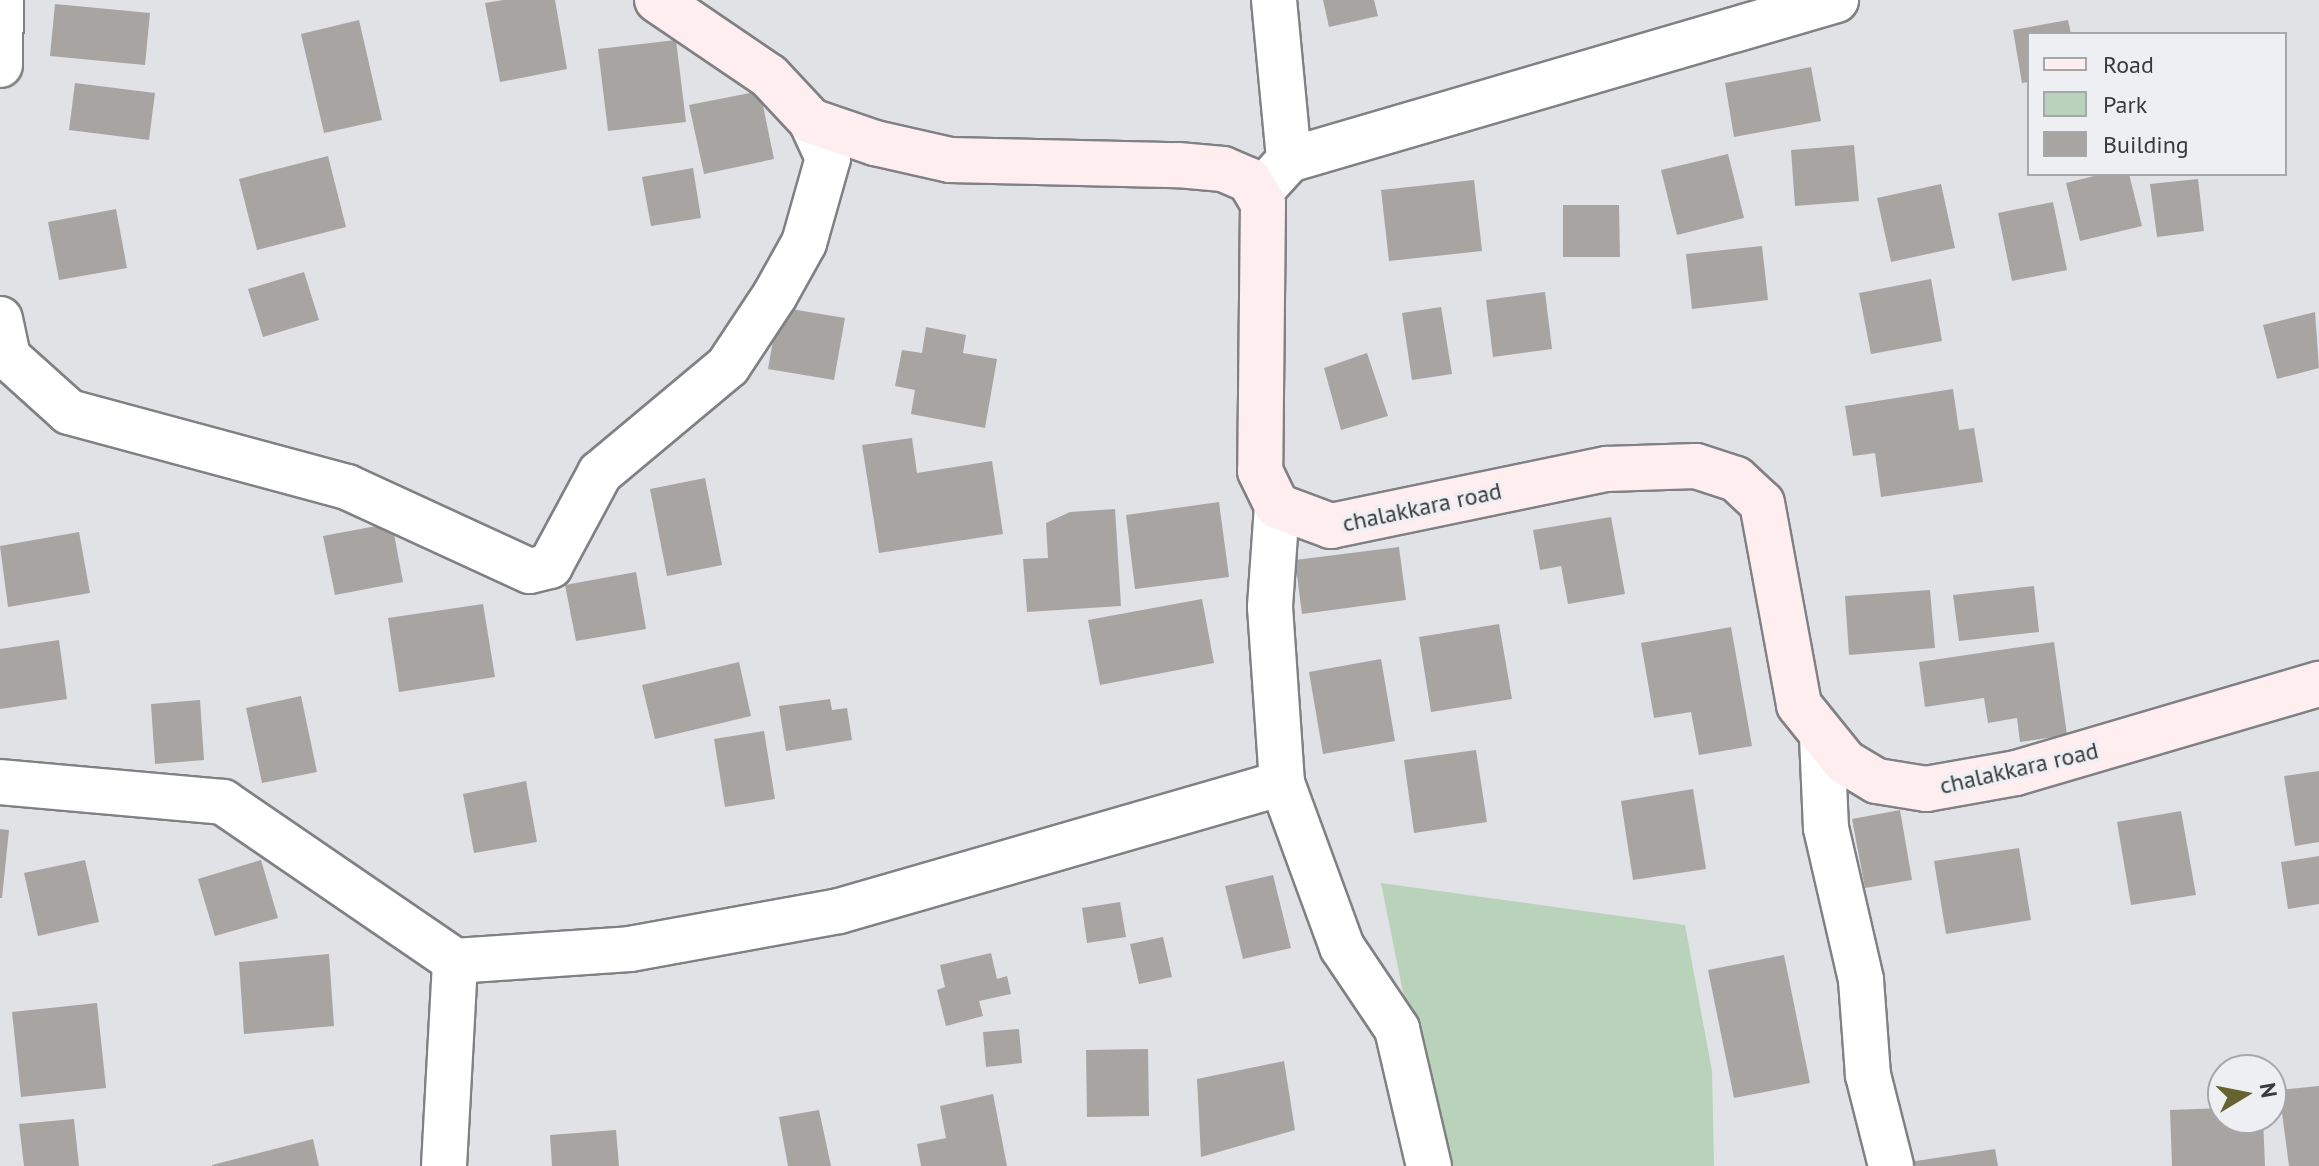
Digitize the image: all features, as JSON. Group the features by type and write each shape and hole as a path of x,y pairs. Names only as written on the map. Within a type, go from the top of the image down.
{"main road":[{"path":"657,0 769,76 811,121 950,160 1223,169 1249,180 1259,193 1260,471 1277,506"},
{"name":"chalakkara road","path":"1277,506 1331,526 1607,469 1696,466 1736,479 1762,503 1799,705 1845,762 1877,781 1926,789 2016,773 2319,684"}],"street":[{"path":"0,65 1,0"},
{"path":"1274,0 1289,160"},
{"path":"1259,193 1289,160 1836,0"},
{"path":"0,319 8,357 69,412 334,482 402,507 530,571 550,566 600,473 728,366 775,295 804,243 828,158 811,121"},
{"path":"1277,506 1270,607 1282,783 1342,947 1397,1029 1429,1166"},
{"path":"1822,737 1826,828 1861,980 1868,1075 1891,1166"},
{"path":"0,782 223,802 455,961 630,949 839,911 1282,783"},
{"path":"444,1166 455,961"}],"green space":[{"path":"1381,883 1685,925 1712,1071 1714,1166 1438,1166"}],"building":[{"path":"555,0 567,69 500,82 485,3"},
{"path":"1323,0 1374,0 1378,16 1329,27"},
{"path":"55,4 150,13 145,65 50,56"},
{"path":"359,20 382,120 324,133 301,34"},
{"path":"2068,20 2071,32 2027,32 2027,82 2022,83 2013,30"},
{"path":"676,40 686,122 608,131 598,49"},
{"path":"1811,67 1821,121 1734,137 1725,83"},
{"path":"75,83 155,93 149,140 69,130"},
{"path":"760,91 774,159 704,174 689,105"},
{"path":"1854,145 1859,201 1795,206 1791,150"},
{"path":"1728,154 1744,218 1677,235 1661,170"},
{"path":"328,156 346,227 257,250 239,179"},
{"path":"693,168 701,218 651,226 642,177"},
{"path":"2094,176 2130,176 2142,226 2080,241 2066,183"},
{"path":"2198,179 2204,231 2157,237 2150,184"},
{"path":"1474,180 1482,251 1389,261 1381,190"},
{"path":"1941,184 1955,248 1891,262 1877,198"},
{"path":"2053,202 2067,270 2012,281 1998,213"},
{"path":"1563,205 1619,205 1620,257 1563,257"},
{"path":"116,209 127,268 59,280 48,222"},
{"path":"1762,246 1768,300 1692,309 1686,254"},
{"path":"304,272 319,320 263,337 248,289"},
{"path":"1931,279 1942,341 1871,354 1859,293"},
{"path":"1545,292 1552,349 1493,357 1486,300"},
{"path":"779,307 845,318 834,380 768,369"},
{"path":"1441,307 1452,374 1412,380 1402,313"},
{"path":"2315,312 2319,368 2277,379 2263,325"},
{"path":"926,327 966,335 963,353 997,359 985,428 911,414 915,390 895,386 902,350 922,353"},
{"path":"1367,353 1388,416 1341,430 1324,368"},
{"path":"1953,389 1959,430 1974,428 1983,482 1881,497 1875,453 1853,456 1845,406"},
{"path":"912,438 917,473 992,461 1003,534 879,553 862,445"},
{"path":"705,478 722,565 667,576 650,489"},
{"path":"1219,502 1229,577 1135,589 1126,515"},
{"path":"1115,509 1121,606 1027,612 1023,559 1048,558 1046,523 1070,512"},
{"path":"1611,517 1625,594 1568,604 1561,566 1540,570 1533,530"},
{"path":"392,523 403,582 335,595 323,536"},
{"path":"79,532 90,593 8,607 0,546"},
{"path":"1399,547 1406,600 1302,614 1295,560"},
{"path":"636,572 646,629 576,641 565,585"},
{"path":"2034,586 2039,632 1959,641 1953,595"},
{"path":"1930,590 1935,648 1849,655 1845,596"},
{"path":"1202,599 1214,663 1100,685 1088,620"},
{"path":"483,604 495,677 399,692 388,618"},
{"path":"1499,624 1512,699 1431,712 1419,637"},
{"path":"1731,627 1752,746 1699,755 1691,712 1654,718 1641,643"},
{"path":"59,640 67,699 0,709 0,649"},
{"path":"2054,642 2067,735 2020,742 2017,718 1988,723 1984,698 1925,707 1919,662"},
{"path":"1381,659 1395,741 1323,754 1309,672"},
{"path":"739,662 751,716 655,739 642,685"},
{"path":"301,696 317,772 262,783 246,708"},
{"path":"830,699 832,710 847,708 852,740 786,751 779,706"},
{"path":"200,700 204,760 155,764 151,704"},
{"path":"764,731 775,799 725,807 714,739"},
{"path":"1476,750 1487,822 1414,833 1404,760"},
{"path":"2319,771 2319,842 2295,846 2284,776"},
{"path":"526,781 537,842 474,853 463,794"},
{"path":"1693,789 1706,869 1633,880 1621,801"},
{"path":"1900,810 1912,880 1865,888 1852,819"},
{"path":"2181,811 2196,895 2131,905 2117,822"},
{"path":"0,829 9,830 2,898 0,898"},
{"path":"2019,848 2031,920 1946,934 1934,861"},
{"path":"2319,856 2319,904 2288,909 2281,862"},
{"path":"85,860 99,922 38,936 24,873"},
{"path":"261,860 278,918 215,936 198,879"},
{"path":"1273,875 1291,948 1243,959 1225,886"},
{"path":"1120,902 1126,937 1087,943 1082,908"},
{"path":"1163,937 1172,977 1139,984 1130,944"},
{"path":"991,953 997,979 1007,976 1011,994 979,1001 983,1016 946,1026 937,990 945,987 940,965"},
{"path":"329,954 334,1026 244,1034 239,962"},
{"path":"1784,955 1810,1083 1734,1098 1708,970"},
{"path":"97,1003 106,1088 21,1097 12,1012"},
{"path":"1019,1029 1022,1063 986,1067 983,1032"},
{"path":"1148,1049 1149,1116 1087,1117 1086,1050"},
{"path":"1284,1061 1295,1130 1201,1157 1197,1079"},
{"path":"2319,1086 2319,1166 2289,1166 2285,1134 2287,1089"},
{"path":"993,1094 1007,1166 921,1166 917,1144 946,1138 940,1106"},
{"path":"2207,1109 2207,1134 2264,1134 2265,1166 2172,1166 2170,1110"},
{"path":"819,1110 831,1166 788,1166 779,1117"},
{"path":"74,1119 79,1166 24,1166 19,1124"},
{"path":"616,1130 619,1166 552,1166 550,1135"},
{"path":"313,1139 319,1166 212,1166 212,1165"},
{"path":"1995,1149 1998,1166 1910,1166 1909,1162"}]}
